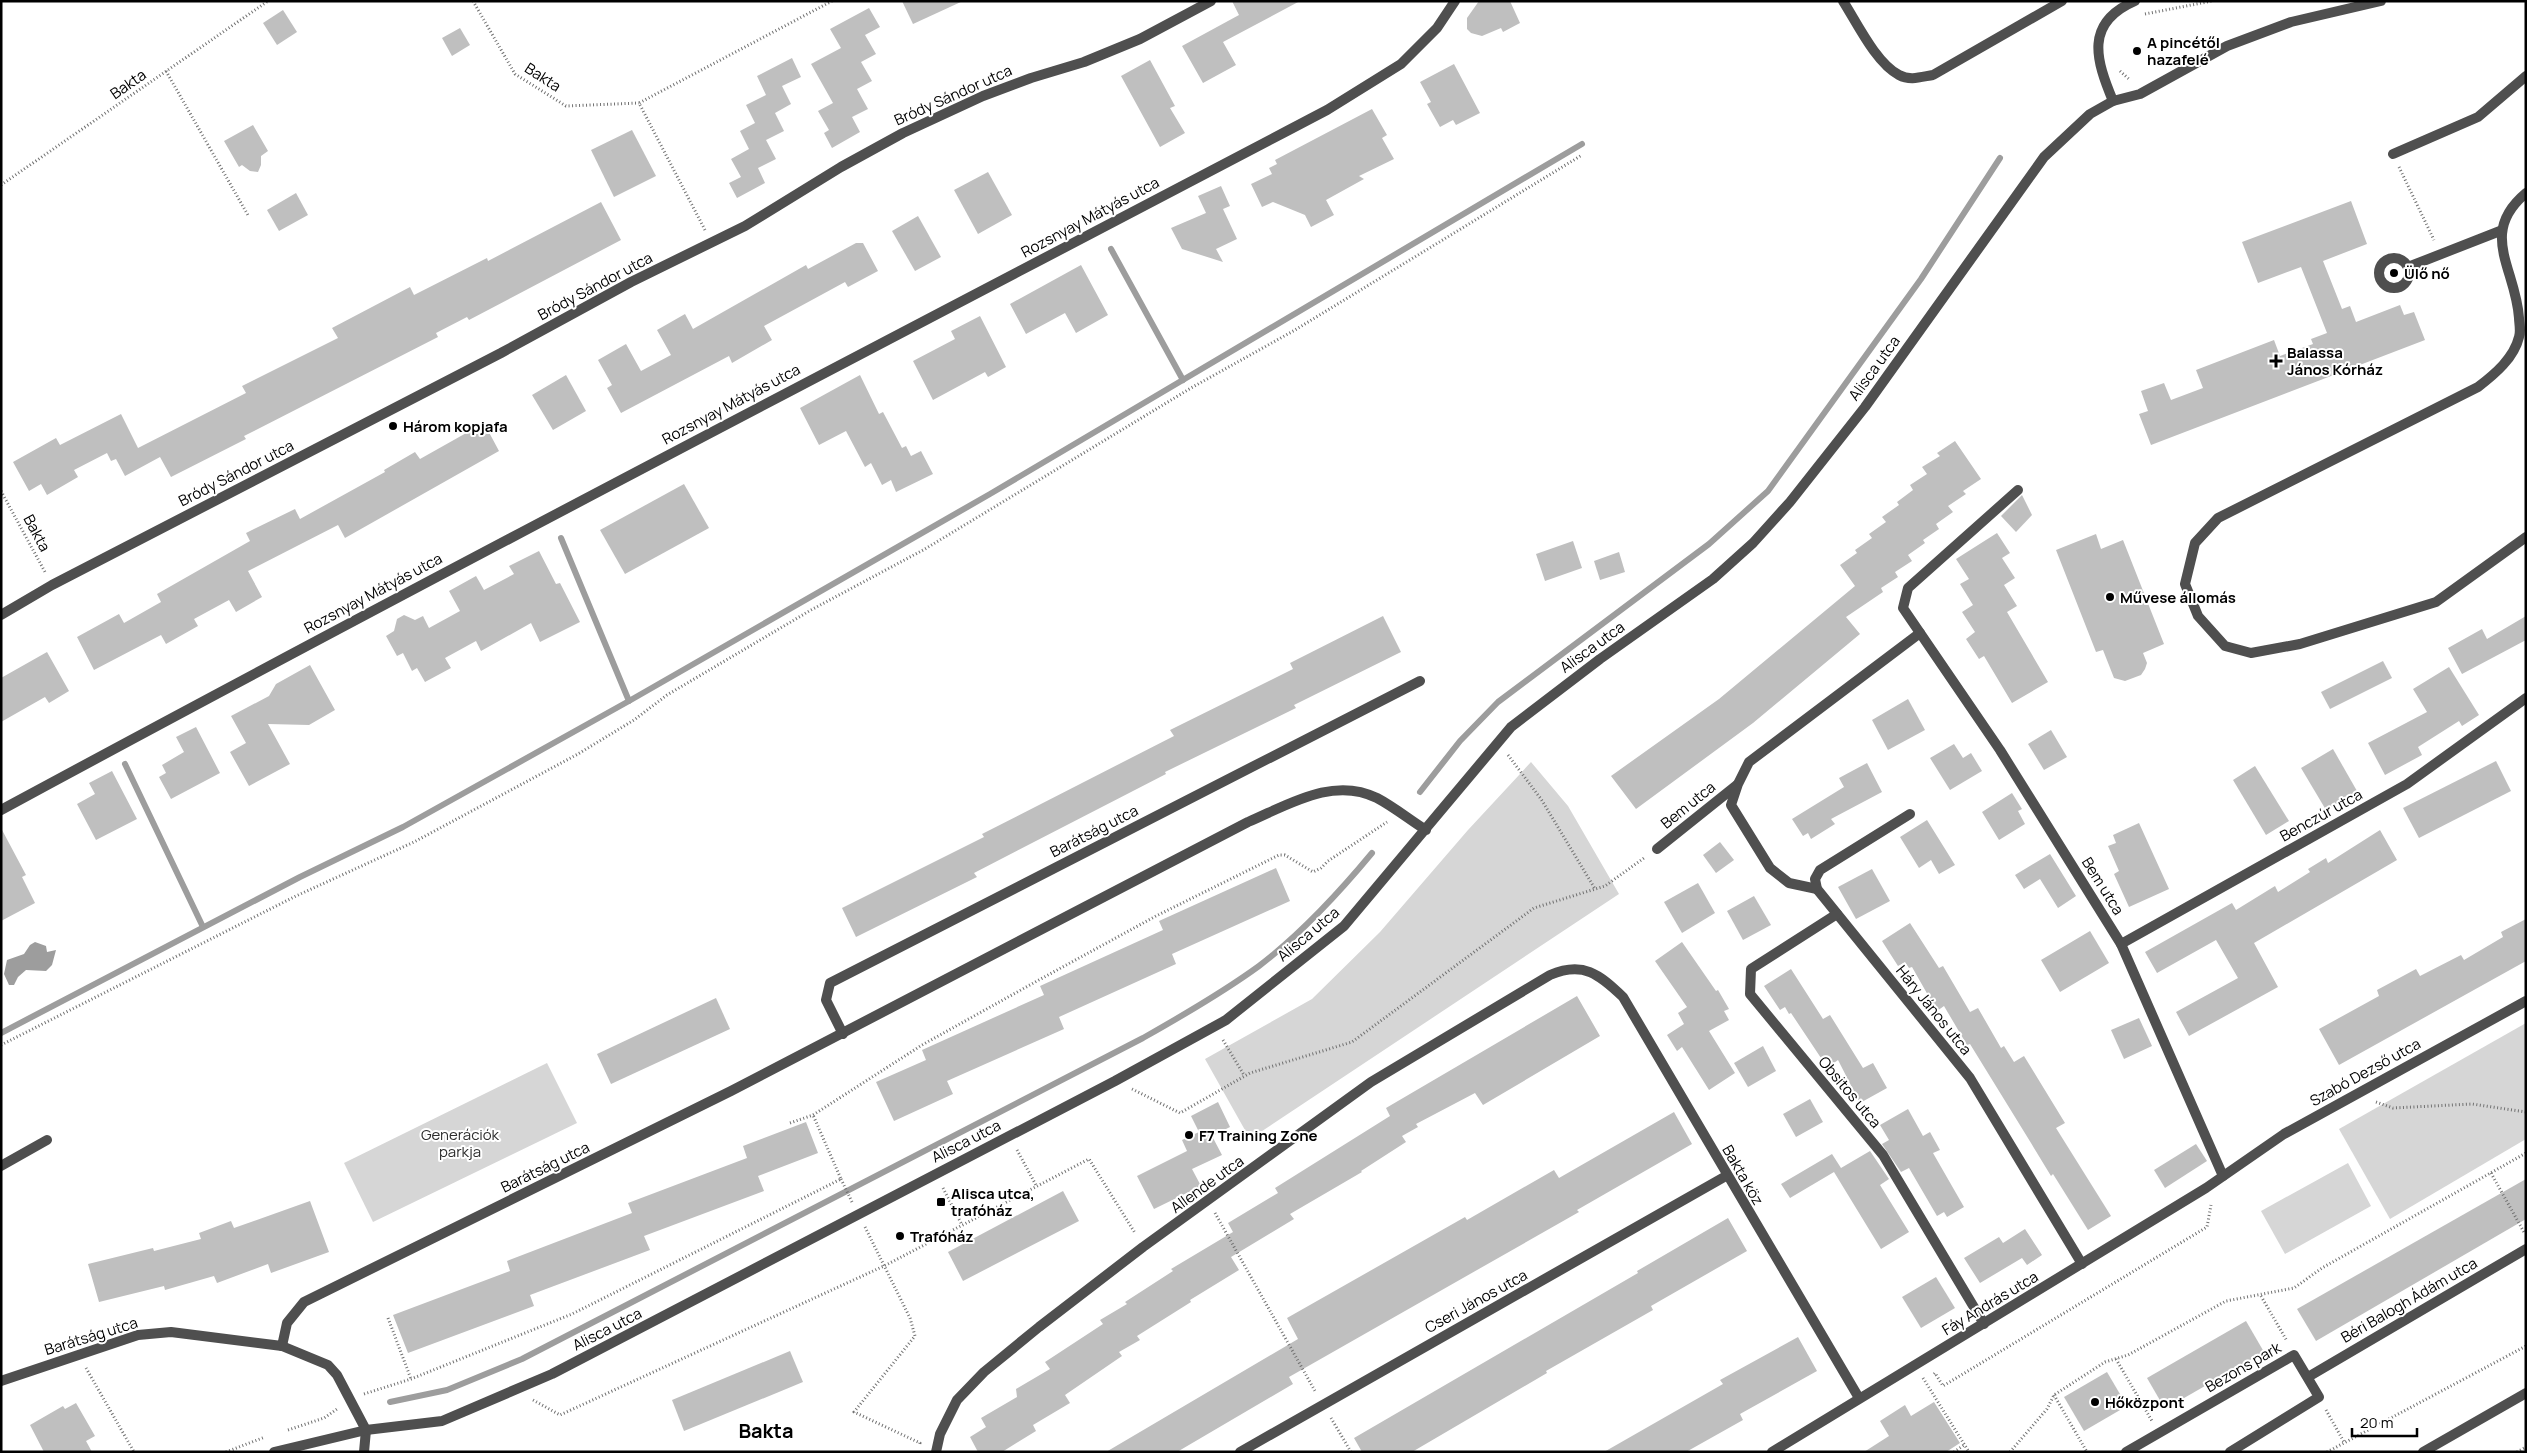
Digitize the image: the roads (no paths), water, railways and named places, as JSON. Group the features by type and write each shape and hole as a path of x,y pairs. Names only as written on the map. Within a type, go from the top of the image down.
{"street":[{"name":"Bródy Sándor utca","path":"1,615 52,585 745,226 849,162 936,117 1023,81 1084,62 1140,39 1211,1"},
{"name":"Rozsnyay Mátyás utca","path":"1,810 678,448 1328,110 1401,64 1436,28 1455,1"},
{"path":"1843,1 1884,64 1900,76 1915,79 1933,75 2062,1"},
{"path":"2113,101 2100,69 2098,54 2100,33 2104,22 2135,1"},
{"name":"Alisca utca","path":"274,1452 366,1430 442,1421 552,1374 858,1213 1115,1081 1226,1020 1344,926 1511,727 1600,658 1713,579 1753,543 1790,502 1865,407 2044,157 2090,114 2113,101 2140,94 2227,46 2291,22 2381,1"},
{"path":"2393,154 2478,117 2526,76"},
{"path":"2526,193 2513,203 2500,231 2518,310 2520,336 2511,356 2478,387 2218,518 2195,543 2185,584 2198,616 2225,646 2251,654 2300,644 2436,602 2526,537"},
{"path":"2408,267 2500,231"},
{"name":"Bem utca","path":"2018,490 1908,588 1903,608 2000,750 2121,944 2223,1176"},
{"name":"Bem utca","path":"1817,889 1788,883 1770,868 1731,805 1738,784 1749,762 1920,633"},
{"name":"Barátság utca","path":"843,1034 826,1000 830,983 1420,681"},
{"name":"Benczúr utca","path":"2121,944 2407,784 2526,698"},
{"name":"Bem utca","path":"1657,849 1738,784"},
{"name":"Barátság utca","path":"282,1346 287,1323 304,1302 608,1153 843,1034 1248,822 1322,791 1346,790 1376,797 1426,830"},
{"path":"1817,889 1816,879 1820,870 1910,814"},
{"name":"Háry János utca","path":"1817,889 1970,1078 2082,1264"},
{"name":"Obsitos utca","path":"1837,914 1751,969 1750,994 1883,1155 1984,1324"},
{"name":"Allende utca","path":"936,1452 940,1434 957,1400 984,1372 1143,1247 1208,1202 1371,1082 1550,975 1562,970 1578,968 1594,974"},
{"name":"Bakta köz","path":"1594,974 1606,981 1622,997 1726,1176 1859,1398"},
{"name":"Szabó Dezső utca","path":"2223,1176 2284,1134 2355,1093 2526,1001"},
{"path":"1,1166 47,1140"},
{"name":"Cseri János utca","path":"1240,1452 1726,1176"},
{"name":"Fáy András utca","path":"1772,1452 2223,1176"},
{"name":"Béri Balogh Ádám utca","path":"2308,1377 2526,1249"},
{"name":"Barátság utca","path":"1,1381 138,1335 170,1332 282,1346 328,1365 337,1375 366,1430"},
{"name":"Bezons park","path":"2126,1452 2294,1355 2319,1397 2230,1452"},
{"path":"2423,1452 2526,1393"},
{"path":"364,1452 366,1430"}],"waterway":[{"path":"1,1033 300,877 403,827 629,701 990,494 1582,144"},
{"path":"1420,792 1460,741 1498,702 1709,544 1768,491 1921,279 2000,158"},
{"path":"1111,249 1183,380"},
{"path":"561,538 629,701"},
{"path":"125,764 203,927"},
{"path":"390,1402 447,1390 522,1359 1143,1038 1216,995 1275,954 1318,913 1372,853"}],"place":[{"name":"A pincétől hazafelé","path":"2137,51"},
{"name":"Ülő nő","path":"2394,273"},
{"name":"Balassa János Kórház","path":"2276,361"},
{"name":"Három kopjafa","path":"393,426"},
{"name":"Művese állomás","path":"2110,597"},
{"name":"F7 Training Zone","path":"1189,1135"},
{"name":"Alisca utca, trafóház","path":"941,1202"},
{"name":"Trafóház","path":"900,1236"},
{"name":"Hőközpont","path":"2095,1402"}],"district":[{"name":"Bakta","path":"766,1430"}],"park label":[{"name":"Generációk parkja","path":"460,1142"}]}
